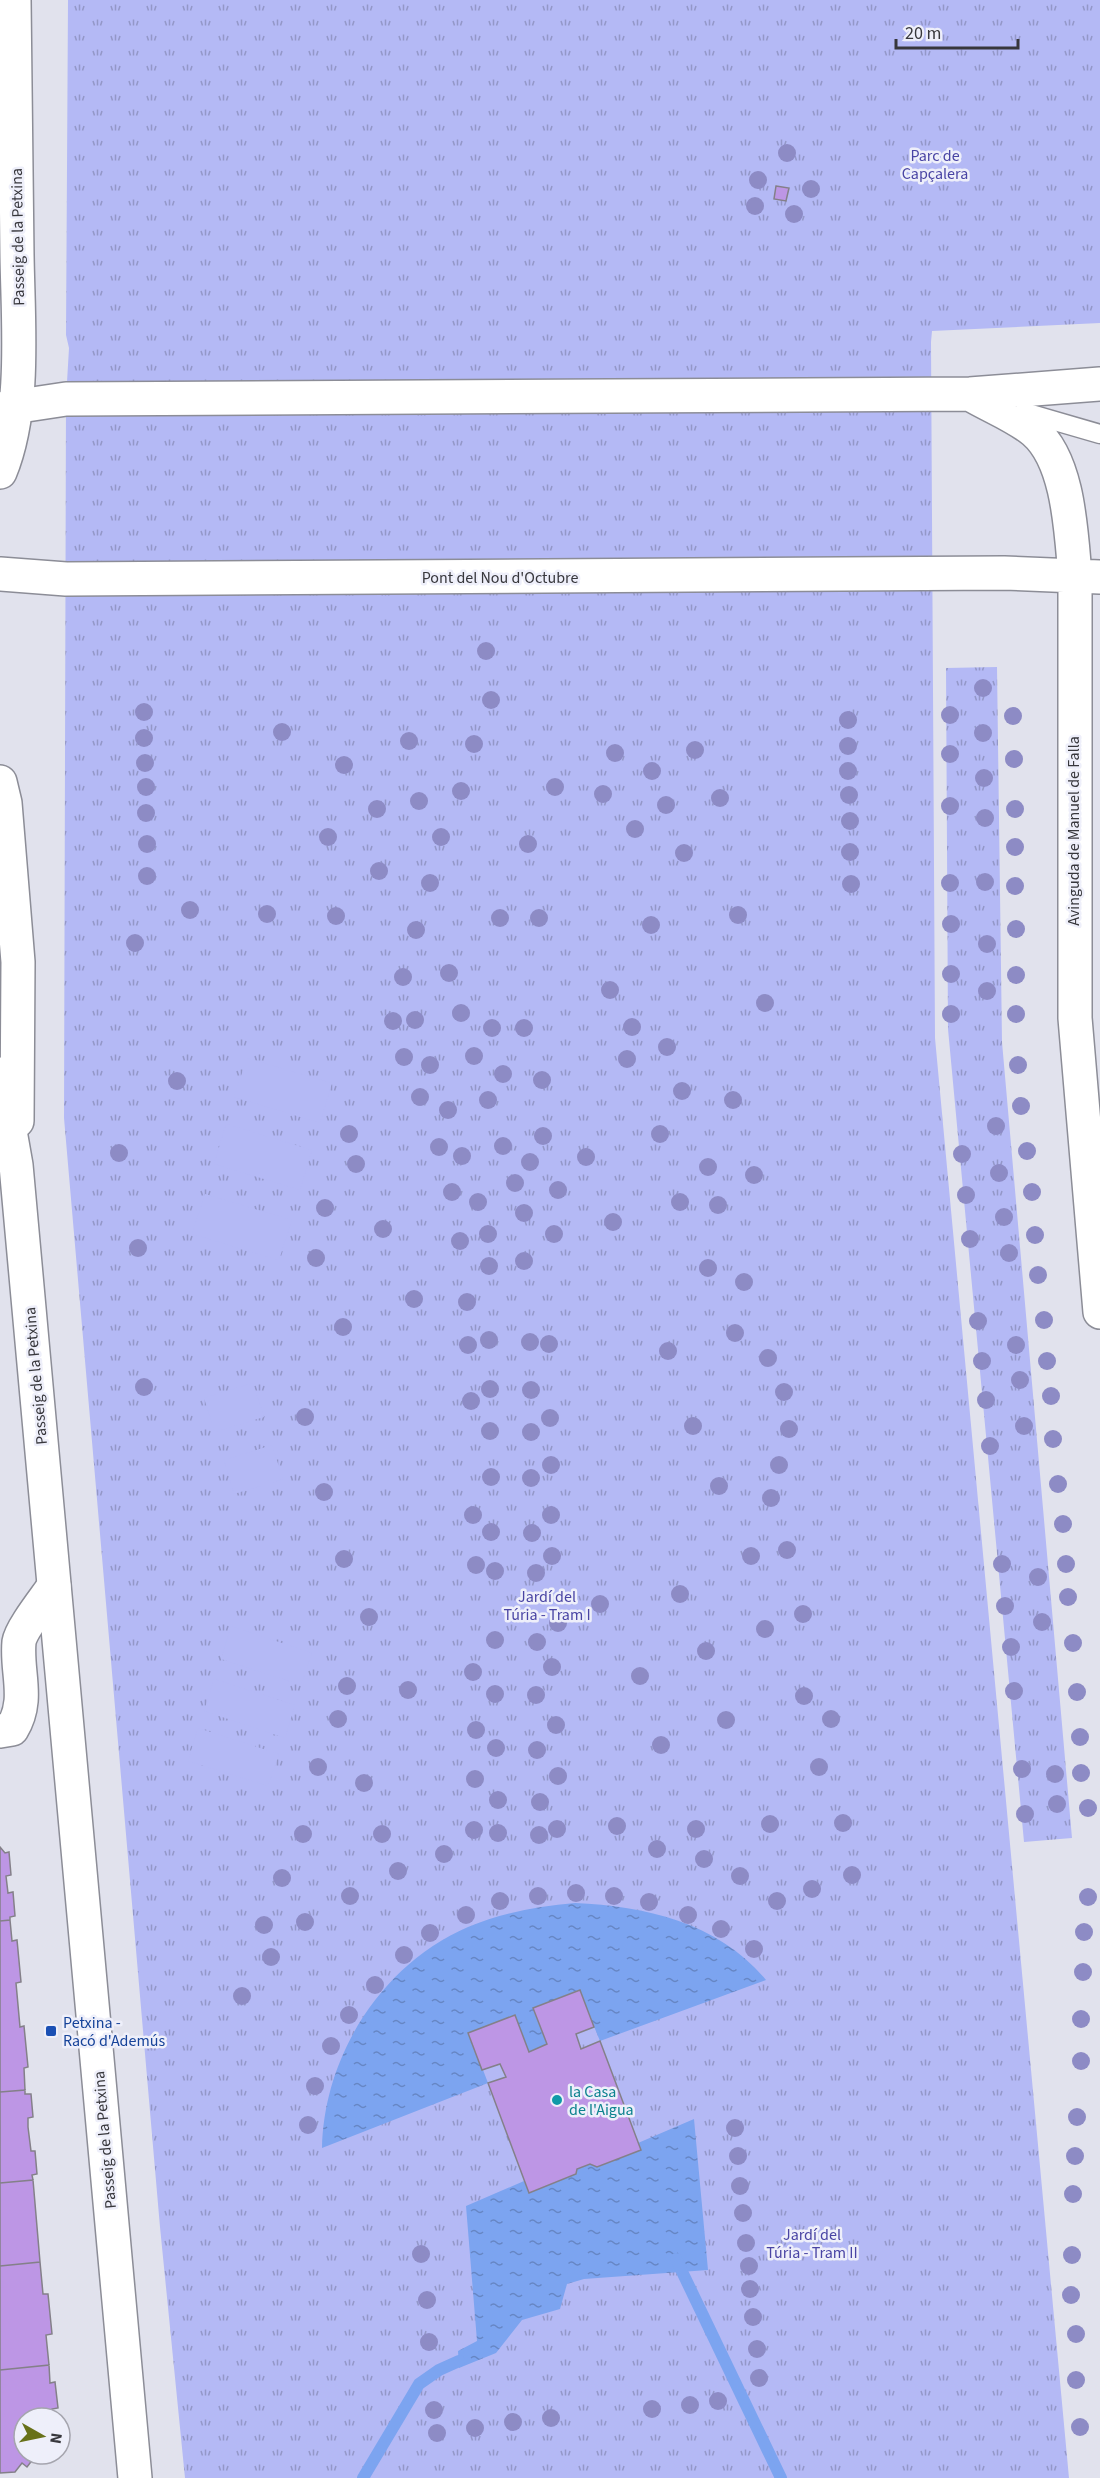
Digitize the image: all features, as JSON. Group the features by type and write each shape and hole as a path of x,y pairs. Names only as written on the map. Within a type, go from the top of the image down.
{"main road":[{"name":"Passeig de la Petxina","path":"0,471 10,448 8,407 18,324 14,0"},
{"path":"8,407 66,399 970,394 1100,384"},
{"name":"Avinguda de Manuel de Falla","path":"970,394 1034,431 1051,453 1087,576 1075,1018 1100,1312"},
{"name":"Pont del Nou d'Octubre","path":"0,574 66,579 934,574 1087,576"},
{"name":"Passeig de la Petxina","path":"0,782 10,851 18,962 16,1165"},
{"name":"Passeig de la Petxina","path":"0,1074 16,1165 135,2478"},
{"path":"6,1730 18,1719 23,1699 19,1640 54,1586"}],"lane":[{"path":"970,394 1100,434"}],"green space":[{"name":"Jardí del Túria - Tram I","path":"68,0 1100,0 1100,323 932,331 931,342 935,1038 1069,2478 185,2478 160,2227 64,1118 66,399 69,348 66,335"},
{"path":"997,667 1002,1042 1072,1838 1024,1842 948,1029 946,668"},
{"path":"247,1058 332,1083 320,1123 234,1097"},
{"path":"226,1124 312,1150 300,1190 214,1164"},
{"path":"205,1194 292,1220 279,1260 192,1234"},
{"path":"253,1383 264,1417 215,1432 204,1398"},
{"path":"272,1445 283,1479 234,1494 224,1460"},
{"path":"231,1626 312,1653 301,1685 221,1659"},
{"path":"214,1679 295,1705 285,1738 204,1711"},
{"path":"198,1728 279,1754 268,1786 188,1761"}],"water":[{"path":"575,1903 628,1908 679,1921 704,1931 747,1960 766,1980 600,2041 579,1990 533,2008 547,2044 529,2052 515,2015 469,2033 488,2083 322,2148 325,2113 346,2047 364,2016 409,1964 437,1943 481,1922 520,1911"},
{"path":"694,2119 708,2270 584,2279 567,2284 560,2309 522,2320 496,2353 459,2368 458,2351 477,2341 466,2206 524,2181 529,2193 576,2174 577,2169 590,2164 597,2167 640,2150 638,2143"}],"building":[{"path":"776,186 789,188 786,201 774,199"},
{"path":"0,1847 5,1853 9,1852 11,1875 6,1876 8,1893 13,1892 15,1916 10,1917 10,1920 0,1921"},
{"path":"10,1920 12,1941 17,1940 21,1982 16,1983 20,2027 24,2026 28,2067 24,2068 25,2090 0,2092 0,1921"},
{"name":"la Casa de l'Aigua","path":"580,1990 594,2027 576,2034 581,2049 600,2041 641,2150 597,2167 590,2164 577,2169 576,2174 529,2193 488,2083 506,2077 500,2064 482,2070 468,2033 515,2015 529,2052 547,2044 533,2008"},
{"path":"25,2090 25,2094 31,2094 33,2117 28,2118 28,2127 31,2151 35,2151 37,2174 32,2175 33,2180 0,2183 0,2092"},
{"path":"33,2180 40,2262 0,2266 0,2183"},
{"path":"40,2262 43,2294 48,2294 52,2334 46,2335 49,2365 0,2370 0,2266"},
{"path":"49,2365 50,2383 55,2382 58,2406 12,2406 12,2466 20,2466 15,2472 0,2473 0,2370"}],"waterway":[{"path":"676,2259 781,2478"},
{"path":"363,2478 419,2384 439,2370 459,2361"}],"place":[{"name":"Petxina - Racó d'Ademús","path":"51,2031"},
{"name":"la Casa de l'Aigua","path":"557,2100"}],"park label":[{"name":"Parc de Capçalera","path":"935,164"},
{"name":"Jardí del Túria - Tram II","path":"812,2243"}]}
